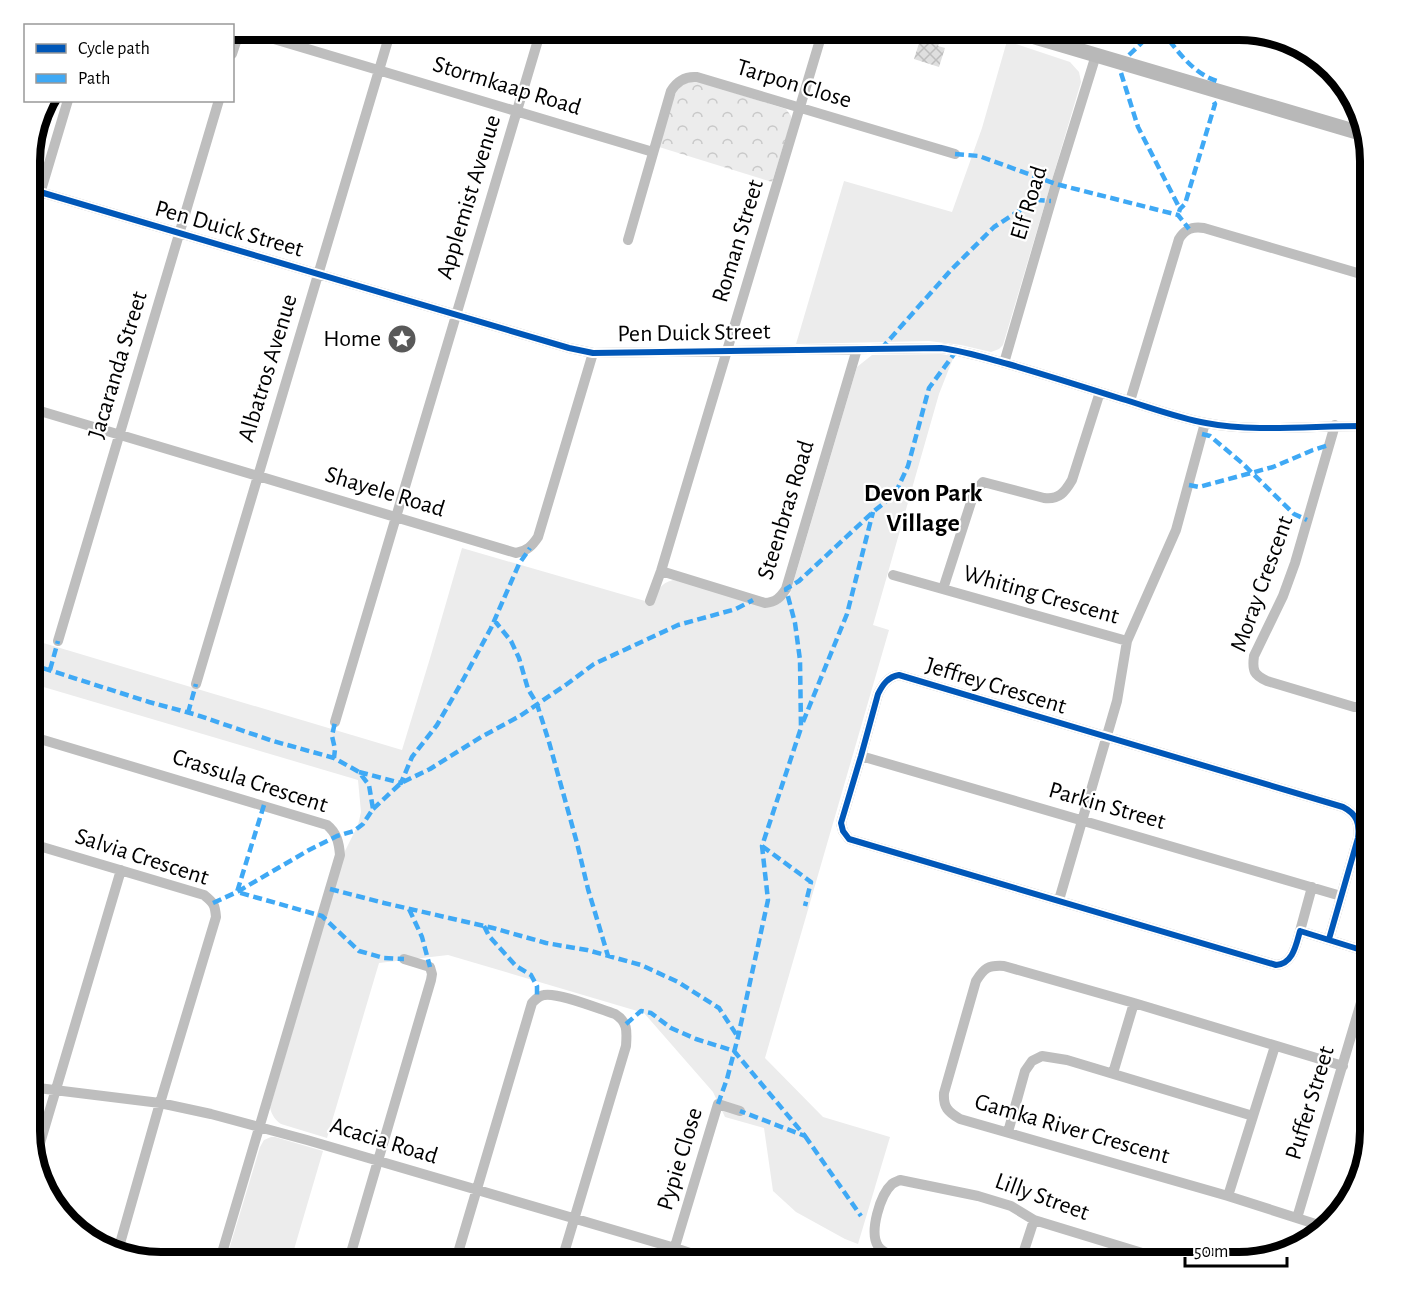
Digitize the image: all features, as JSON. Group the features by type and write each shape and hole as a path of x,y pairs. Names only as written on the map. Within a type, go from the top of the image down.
{"street":[{"name":"Roman Street","path":"650,601 661,571 820,40"},
{"path":"1046,40 1356,132"},
{"name":"Stormkaap Road","path":"281,41 653,152"},
{"name":"Albatros Avenue","path":"195,684 388,41"},
{"name":"Applemist Avenue","path":"335,722 538,41"},
{"name":"Elf Road","path":"1004,363 1096,55"},
{"name":"Tarpon Close","path":"628,240 671,91 678,82 687,77 697,76 955,154"},
{"path":"41,176 67,102"},
{"name":"Jacaranda Street","path":"58,640 218,102"},
{"name":"Pen Duick Street","path":"41,192 456,315 593,353 941,348 957,350 1070,381 1205,423 1269,427 1360,426"},
{"path":"1130,401 1179,238 1185,231 1194,227 1204,228 1360,274"},
{"name":"Steenbras Road","path":"661,571 765,603 780,597 786,589 857,350"},
{"name":"Shayele Road","path":"41,411 516,553 530,548 538,537 593,353"},
{"name":"Whiting Crescent","path":"943,589 976,489 983,482 1052,499 1066,492 1076,469 1100,392"},
{"name":"Whiting Crescent","path":"1059,900 1117,701 1128,641 1176,530 1205,423"},
{"name":"Moray Crescent","path":"1335,425 1283,596 1254,656 1253,665 1254,672 1259,678 1360,707"},
{"name":"Whiting Crescent","path":"893,575 1128,641"},
{"name":"Jeffrey Crescent","path":"1312,887 1293,953 1288,961 1276,965 861,843 849,838 843,831 841,823 878,694 884,683 899,675 1344,807 1351,811 1359,823 1358,838 1329,939"},
{"name":"Crassula Crescent","path":"41,739 327,825 337,836 340,855 222,1252"},
{"name":"Parkin Street","path":"861,756 1341,896"},
{"name":"Salvia Crescent","path":"41,847 204,895 213,903 216,917 160,1103"},
{"path":"41,1139 122,870"},
{"path":"1300,931 1360,949"},
{"path":"351,1252 431,980 430,967 404,959"},
{"name":"Gamka River Crescent","path":"1297,1218 960,1119 951,1114 943,1102 944,1093 976,981 985,969 992,965 1004,966 1343,1066"},
{"path":"458,1252 532,1003 545,994 556,995 615,1014 626,1024 627,1033 626,1046 564,1252"},
{"path":"1113,1074 1134,1003"},
{"name":"Puffer Street","path":"1297,1218 1360,1007"},
{"path":"1228,1197 1275,1046"},
{"path":"1008,1132 1025,1071 1032,1061 1042,1056 1113,1074 1253,1116"},
{"name":"Acacia Road","path":"41,1089 160,1103 260,1126 687,1252"},
{"path":"120,1245 160,1103"},
{"name":"Pypie Close","path":"675,1248 718,1104 740,1111"},
{"name":"Lilly Street","path":"885,1252 878,1246 875,1239 877,1215 883,1197 893,1184 900,1180 978,1196 1011,1206 1034,1220 1139,1252"},
{"path":"1297,1218 1316,1224"},
{"path":"1024,1252 1034,1220"},
{"path":"674,1252 675,1248"}],"green space":[{"path":"1007,41 1070,62 1079,72 1081,82 1003,345 991,352 929,341 796,344 844,181 952,212 982,128"},
{"path":"696,81 786,109 791,116 791,121 772,182 659,147 674,97 684,84"},
{"path":"941,354 954,356 939,394 873,625 889,630 765,1058 823,1117 890,1137 858,1244 796,1212 773,1191 764,1128 725,1117 713,1092 644,1013 448,955 379,963 327,1138 281,1124 274,1117 270,1108 345,851 358,825 361,812 358,780 41,686 41,642 402,750 462,548 652,603 662,586 673,580 779,604 790,594 857,367 872,355"},
{"path":"275,1137 323,1151 293,1252 228,1252 260,1147 264,1140"}],"building":[{"path":"920,40 940,40 938,46 945,48 939,67 914,59"}],"marked path":[{"path":"1129,55 1145,40"},
{"path":"1169,40 1193,67 1217,81"},
{"path":"1121,73 1138,127 1180,209"},
{"path":"1179,212 1185,204 1215,104 1212,99"},
{"path":"955,154 979,156 1056,184 1178,215 1189,229"},
{"path":"881,349 951,270 994,227 1036,200 1051,201"},
{"path":"718,1104 738,1037 768,900 762,846 801,728 800,660 795,623 786,589 799,581 895,494 908,466 929,388 957,350"},
{"path":"1202,434 1210,436 1242,463 1294,514 1307,520"},
{"path":"1189,485 1199,487 1273,467 1329,445"},
{"path":"803,722 847,614 873,512"},
{"path":"359,772 401,783 412,757 437,725 463,680 491,628 519,564 530,548"},
{"path":"373,809 401,783 430,769 520,716 594,664 678,625 736,609 753,600"},
{"path":"494,620 511,641 519,658 528,689 537,704 608,956"},
{"path":"50,670 58,641"},
{"path":"41,668 334,758"},
{"path":"188,713 196,684"},
{"path":"213,903 237,892 309,850 337,836 354,831 363,824 373,809 369,785 359,772 334,758 335,749 332,736 335,722"},
{"path":"264,805 237,892 322,916 359,951 384,958 404,959"},
{"path":"762,846 811,882 805,906"},
{"path":"330,889 641,965 678,982 719,1008 738,1037"},
{"path":"409,909 422,937 430,967"},
{"path":"484,926 489,936 516,966 531,975 537,986 537,998"},
{"path":"626,1024 641,1011 651,1013 671,1028 734,1051 805,1136 740,1111"},
{"path":"805,1136 861,1216"}],"cycle path":[{"path":"41,192 569,348 593,353 941,348 1008,364 1206,423 1246,428 1360,426"},
{"path":"1329,939 1358,838 1356,820 1352,813 1343,807 899,675 889,679 880,690 841,823 849,839 1276,965 1282,964 1290,957 1300,931 1360,950"}],"place":[{"name":"Home","path":"402,339"}],"district":[{"name":"Devon Park Village","path":"923,508"}]}
